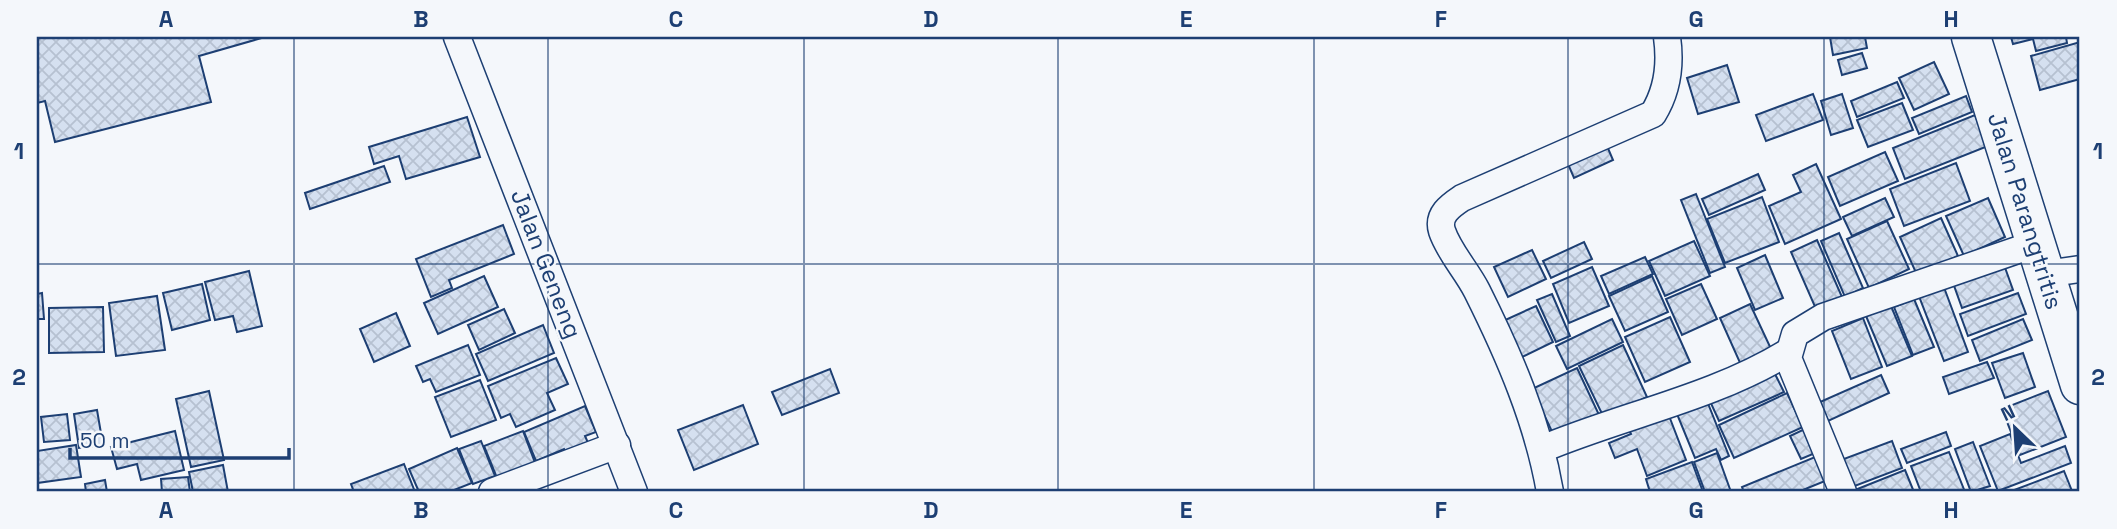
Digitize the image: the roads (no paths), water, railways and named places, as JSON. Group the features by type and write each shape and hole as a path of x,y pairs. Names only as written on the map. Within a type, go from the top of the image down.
{"main road":[{"name":"Jalan Parangtritis","path":"1971,37 2053,262 2080,385"}],"street":[{"name":"Jalan Geneng","path":"457,37 634,492"},
{"path":"1550,492 1542,449 1492,321 1441,230 1441,217 1448,207 1462,198 1653,114 1661,102 1669,74 1667,37"},
{"path":"1542,449 1599,425 1739,378 1788,352 1795,334 1823,317 2053,262"},
{"path":"1788,352 1843,492"},
{"path":"492,492 617,445"}]}
